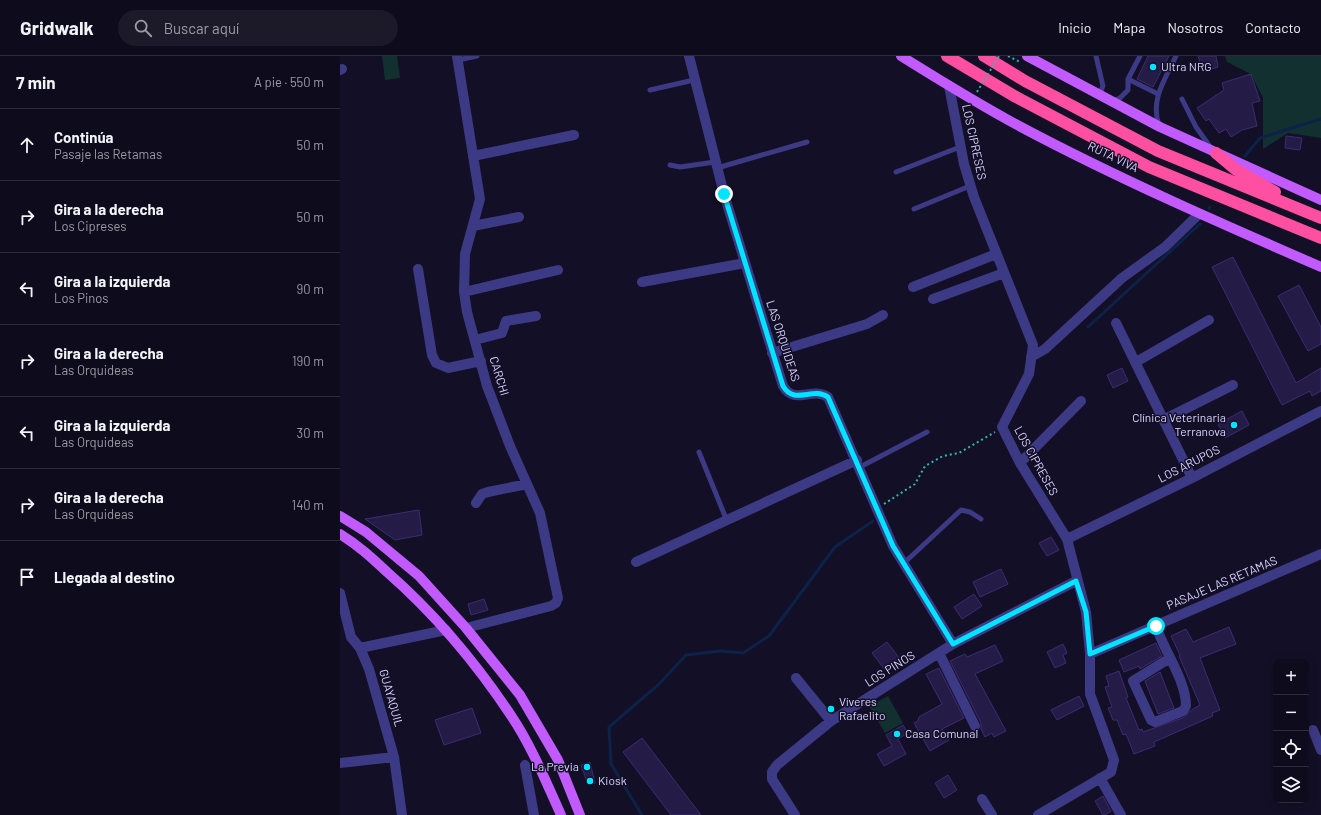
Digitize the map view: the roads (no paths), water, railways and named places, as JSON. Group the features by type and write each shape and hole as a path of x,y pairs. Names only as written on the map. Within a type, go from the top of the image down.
{"highway":[{"name":"RUTA VIVA","path":"947,56 1022,100 1149,167 1321,238"},
{"path":"984,56 1025,81 1158,151 1318,217"},
{"path":"1216,154 1235,169 1318,217"}],"main road":[{"name":"RUTA VIVA","path":"902,56 949,86 1021,127 1084,160 1199,214 1321,267"},
{"path":"1029,59 1160,127 1216,154 1321,200"},
{"path":"340,516 366,532 419,576 466,628 520,695 558,760 580,815"},
{"path":"340,534 356,544 405,588 446,630 483,676 513,718 561,815"}],"street":[{"name":"LAS ORQUIDEAS","path":"689,56 716,165 783,386 787,393 792,396 822,393 828,397 893,546 953,644"},
{"name":"CARCHI","path":"457,58 480,199 466,254 464,292 467,312 487,386 510,446 540,513 558,598 556,603 551,606 466,628"},
{"name":"LOS CIPRESES","path":"949,86 960,147 970,186 1033,345 1029,374 1002,427 1020,463 1067,539 1076,581 1086,612 1090,654 1090,694 1114,760 1111,772 1038,815"},
{"path":"473,156 574,135"},
{"path":"1031,357 1045,349 1122,278 1165,247 1199,214"},
{"path":"473,226 519,217"},
{"path":"913,287 996,254"},
{"path":"642,282 745,263"},
{"path":"418,269 432,355 436,363 448,368 481,361"},
{"path":"464,292 558,270"},
{"path":"933,299 1004,273"},
{"path":"772,353 867,324 883,315"},
{"path":"475,340 502,333 504,323 509,319 536,316"},
{"path":"1136,362 1209,320"},
{"path":"1116,322 1192,478"},
{"path":"1163,420 1233,385"},
{"path":"1020,463 1081,401"},
{"name":"LOS ARUPOS","path":"1067,539 1192,478 1321,411"},
{"path":"636,562 858,464"},
{"path":"476,503 482,494 527,484"},
{"name":"PASAJE LAS RETAMAS","path":"1090,654 1321,554"},
{"name":"LOS PINOS","path":"795,815 772,779 772,772 777,765 831,721 953,644 1076,581"},
{"name":"GUAYAQUIL","path":"340,593 349,631 360,648 369,669 394,758 402,815"},
{"path":"1156,626 1170,658 1184,692 1186,706 1183,711 1155,722 1151,720 1133,681 1170,658"},
{"path":"360,648 446,630"},
{"path":"939,653 975,726"},
{"path":"796,678 831,721"},
{"path":"1313,730 1321,750"},
{"path":"340,762 394,758"},
{"path":"525,765 534,815"},
{"path":"1100,778 1121,815"},
{"path":"982,799 992,815"}],"lane":[{"path":"457,58 477,56"},
{"path":"1096,56 1103,86 1099,96"},
{"path":"1111,102 1120,98 1128,90 1128,79 1140,56"},
{"path":"1160,127 1155,105 1158,94 1176,56"},
{"path":"1128,79 1158,94"},
{"path":"650,90 694,80"},
{"path":"1182,99 1196,127 1216,154"},
{"path":"670,164 680,166 716,165 807,142"},
{"path":"896,172 960,147"},
{"path":"914,209 970,186"},
{"path":"858,464 927,432"},
{"path":"699,452 727,521"},
{"path":"904,562 961,510 970,512 981,519"}],"waterway":[{"path":"1245,156 1260,138 1321,119"},
{"path":"1088,327 1200,224"},
{"path":"642,815 611,764 609,727 658,685 686,655 720,651 743,653 769,636 835,547 873,521"}],"place":[{"name":"Ultra NRG","path":"1153,67"},
{"name":"Clínica Veterinaria Terranova","path":"1234,425"},
{"name":"Víveres Rafaelito","path":"831,709"},
{"name":"Casa Comunal","path":"897,734"},
{"name":"La Previa","path":"587,767"},
{"name":"Kiosk","path":"590,781"}]}
